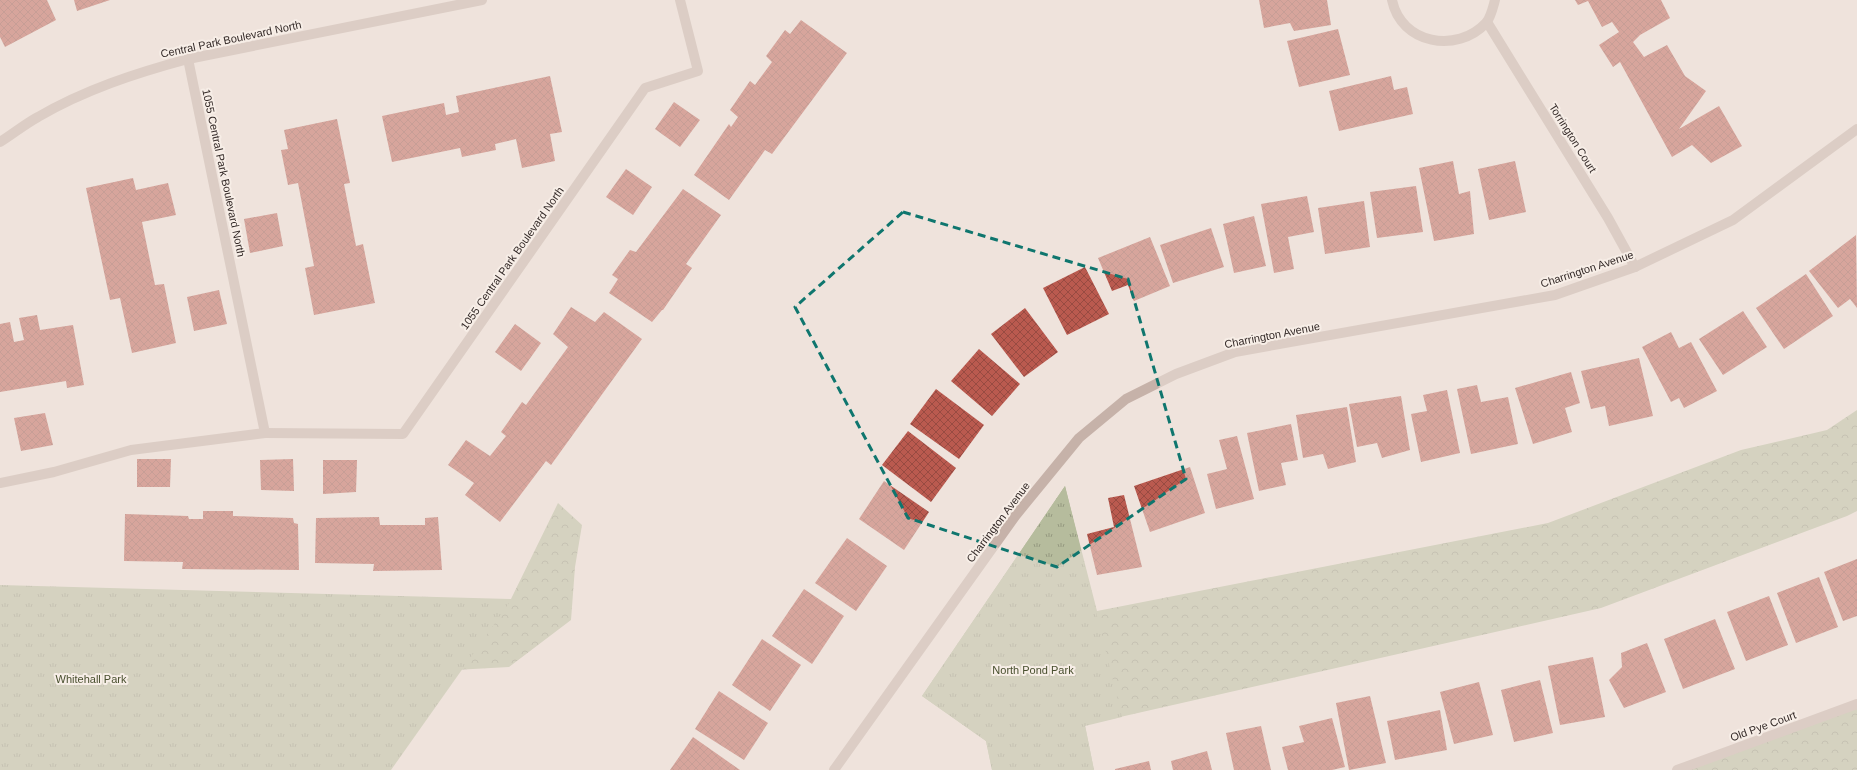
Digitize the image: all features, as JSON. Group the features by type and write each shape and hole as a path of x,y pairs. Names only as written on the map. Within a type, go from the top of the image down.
{"street":[{"name":"Central Park Boulevard North","path":"0,142 38,117 86,93 142,71 188,59 482,0"},
{"name":"1055 Central Park Boulevard North","path":"0,483 54,472 131,450 265,433 403,434 645,88 698,71 680,0"},
{"path":"1392,0 1402,22 1415,33 1430,40 1449,42 1466,37 1487,22 1495,0"},
{"name":"Torrington Court","path":"1487,22 1608,218 1636,267"},
{"name":"1055 Central Park Boulevard North","path":"188,59 265,433"},
{"name":"Charrington Avenue","path":"834,770 1016,515 1079,438 1126,399 1176,374 1235,352 1555,295 1636,267 1733,220 1857,129"},
{"name":"Old Pye Court","path":"1676,770 1857,704"}],"highlighted area":[{"path":"903,212 1128,279 1186,479 1057,567 908,518 795,307"}],"green space":[{"path":"1857,410 1857,511 1847,516 1601,608 1085,725 1094,770 992,770 986,741 922,696 1065,486 1097,611 1548,523 1741,450 1827,430"},
{"name":"North Pond Park","path":"1065,486 1122,717 1085,726 1094,770 992,770 986,741 922,696"},
{"path":"558,503 582,525 575,567 571,620 509,667 310,678 511,599"},
{"name":"Whitehall Park","path":"0,585 512,599 391,770 0,770"},
{"path":"1857,705 1857,770 1679,770"}],"building":[{"path":"0,0 47,0 56,20 5,47 0,37"},
{"path":"74,0 110,0 77,11"},
{"path":"1259,0 1327,0 1331,25 1294,31 1290,23 1264,28"},
{"path":"1575,0 1661,0 1670,18 1640,35 1633,42 1644,57 1667,45 1685,76 1706,91 1679,129 1719,106 1742,146 1711,163 1692,145 1672,157 1620,62 1613,67 1599,45 1619,32 1612,22 1602,27 1588,1 1578,5"},
{"path":"801,20 847,53 772,154 765,150 729,200 694,175 729,124 731,127 738,117 730,110 750,81 755,85 772,62 766,56 785,30 790,34"},
{"path":"1338,29 1350,75 1299,87 1287,41"},
{"path":"550,76 562,132 550,134 555,161 522,168 516,139 495,144 496,150 462,157 460,148 392,162 382,116 444,103 446,115 459,112 456,96"},
{"path":"1391,76 1394,90 1407,87 1413,114 1339,131 1329,91"},
{"path":"674,102 700,120 680,147 655,129"},
{"path":"337,119 350,183 344,184 356,246 363,244 375,303 314,315 305,268 314,266 298,183 288,185 281,150 288,149 284,130"},
{"path":"1453,161 1459,194 1470,191 1474,234 1434,241 1419,168"},
{"path":"1515,161 1526,212 1489,220 1478,169"},
{"path":"626,169 652,187 633,215 606,197"},
{"path":"133,178 136,190 168,183 176,215 142,222 155,285 164,284 176,343 132,353 120,298 110,300 86,188"},
{"path":"1416,186 1423,232 1377,238 1370,192"},
{"path":"683,189 721,215 686,264 692,268 663,310 652,322 609,293 618,279 612,275 630,250 636,252"},
{"path":"1307,196 1314,232 1288,237 1294,269 1274,273 1261,204"},
{"path":"1364,201 1370,247 1325,254 1318,208"},
{"path":"277,213 283,246 250,253 244,219"},
{"path":"1254,216 1266,266 1234,273 1223,224"},
{"path":"1211,228 1224,267 1173,283 1160,245"},
{"path":"1856,235 1857,308 1850,299 1838,308 1809,271"},
{"path":"1150,237 1170,286 1134,301 1128,285 1112,291 1098,258"},
{"path":"1085,267 1109,314 1067,335 1043,288"},
{"path":"1806,274 1833,316 1784,349 1756,308"},
{"path":"219,290 227,324 194,331 187,297"},
{"path":"571,307 595,322 604,312 642,339 551,465 546,461 500,522 465,495 474,483 448,465 466,440 490,456 506,436 501,432 522,402 526,405 568,347 553,334"},
{"path":"1025,308 1058,352 1024,377 991,334"},
{"path":"1743,311 1767,347 1723,375 1699,339"},
{"path":"37,315 40,330 73,325 84,385 67,388 66,381 0,392 0,324 10,322 14,342 24,340 19,318"},
{"path":"515,324 541,343 521,371 495,352"},
{"path":"1671,332 1679,348 1691,342 1717,391 1684,408 1679,398 1671,402 1642,347"},
{"path":"979,349 1020,384 992,416 951,381"},
{"path":"1639,358 1653,416 1609,426 1605,406 1591,409 1581,371"},
{"path":"1571,372 1580,403 1565,408 1572,432 1533,444 1515,388"},
{"path":"1477,385 1481,402 1508,397 1518,444 1471,454 1457,389"},
{"path":"936,389 984,425 959,459 910,424"},
{"path":"1447,390 1460,453 1421,462 1411,414 1427,411 1423,395"},
{"path":"1401,396 1410,450 1382,458 1377,443 1357,447 1349,404"},
{"path":"1347,407 1356,462 1328,469 1323,454 1303,458 1296,415"},
{"path":"45,413 53,445 21,451 14,418"},
{"path":"1291,424 1298,460 1281,463 1286,485 1259,491 1247,433"},
{"path":"908,431 956,468 931,502 882,465"},
{"path":"1237,436 1254,499 1216,509 1207,474 1227,469 1219,440"},
{"path":"137,459 171,459 170,487 137,487"},
{"path":"293,459 294,491 261,490 260,460"},
{"path":"323,460 357,460 356,492 323,494"},
{"path":"1190,467 1205,513 1150,532 1134,486"},
{"path":"884,481 929,512 904,550 859,519"},
{"path":"1124,495 1142,567 1097,575 1087,534 1114,527 1108,498"},
{"path":"203,511 233,511 233,516 293,518 294,523 298,524 299,570 182,569 183,562 124,561 125,514 188,516 189,519 203,519"},
{"path":"379,517 380,525 425,525 425,518 438,517 442,570 373,571 374,564 315,563 316,518"},
{"path":"847,538 887,566 856,611 815,583"},
{"path":"1857,559 1857,616 1843,621 1824,572"},
{"path":"1819,577 1838,627 1796,643 1777,593"},
{"path":"804,589 844,616 812,664 772,636"},
{"path":"1769,596 1788,645 1746,661 1727,612"},
{"path":"1715,619 1735,669 1683,689 1664,639"},
{"path":"762,639 801,665 770,711 732,685"},
{"path":"1647,643 1666,692 1624,708 1609,680 1622,667 1621,653"},
{"path":"1593,657 1605,717 1560,725 1548,666"},
{"path":"1540,680 1553,733 1514,742 1501,690"},
{"path":"1479,682 1493,735 1454,744 1440,692"},
{"path":"719,691 768,723 744,760 695,729"},
{"path":"1370,696 1386,763 1349,770 1336,703"},
{"path":"1440,710 1447,750 1395,760 1387,721"},
{"path":"1332,718 1345,767 1332,770 1288,770 1282,747 1304,742 1299,726"},
{"path":"1261,726 1271,770 1234,770 1226,733"},
{"path":"693,737 740,770 670,770"},
{"path":"1207,751 1212,770 1173,770 1171,761"},
{"path":"1149,761 1151,770 1115,770 1115,769"}]}
